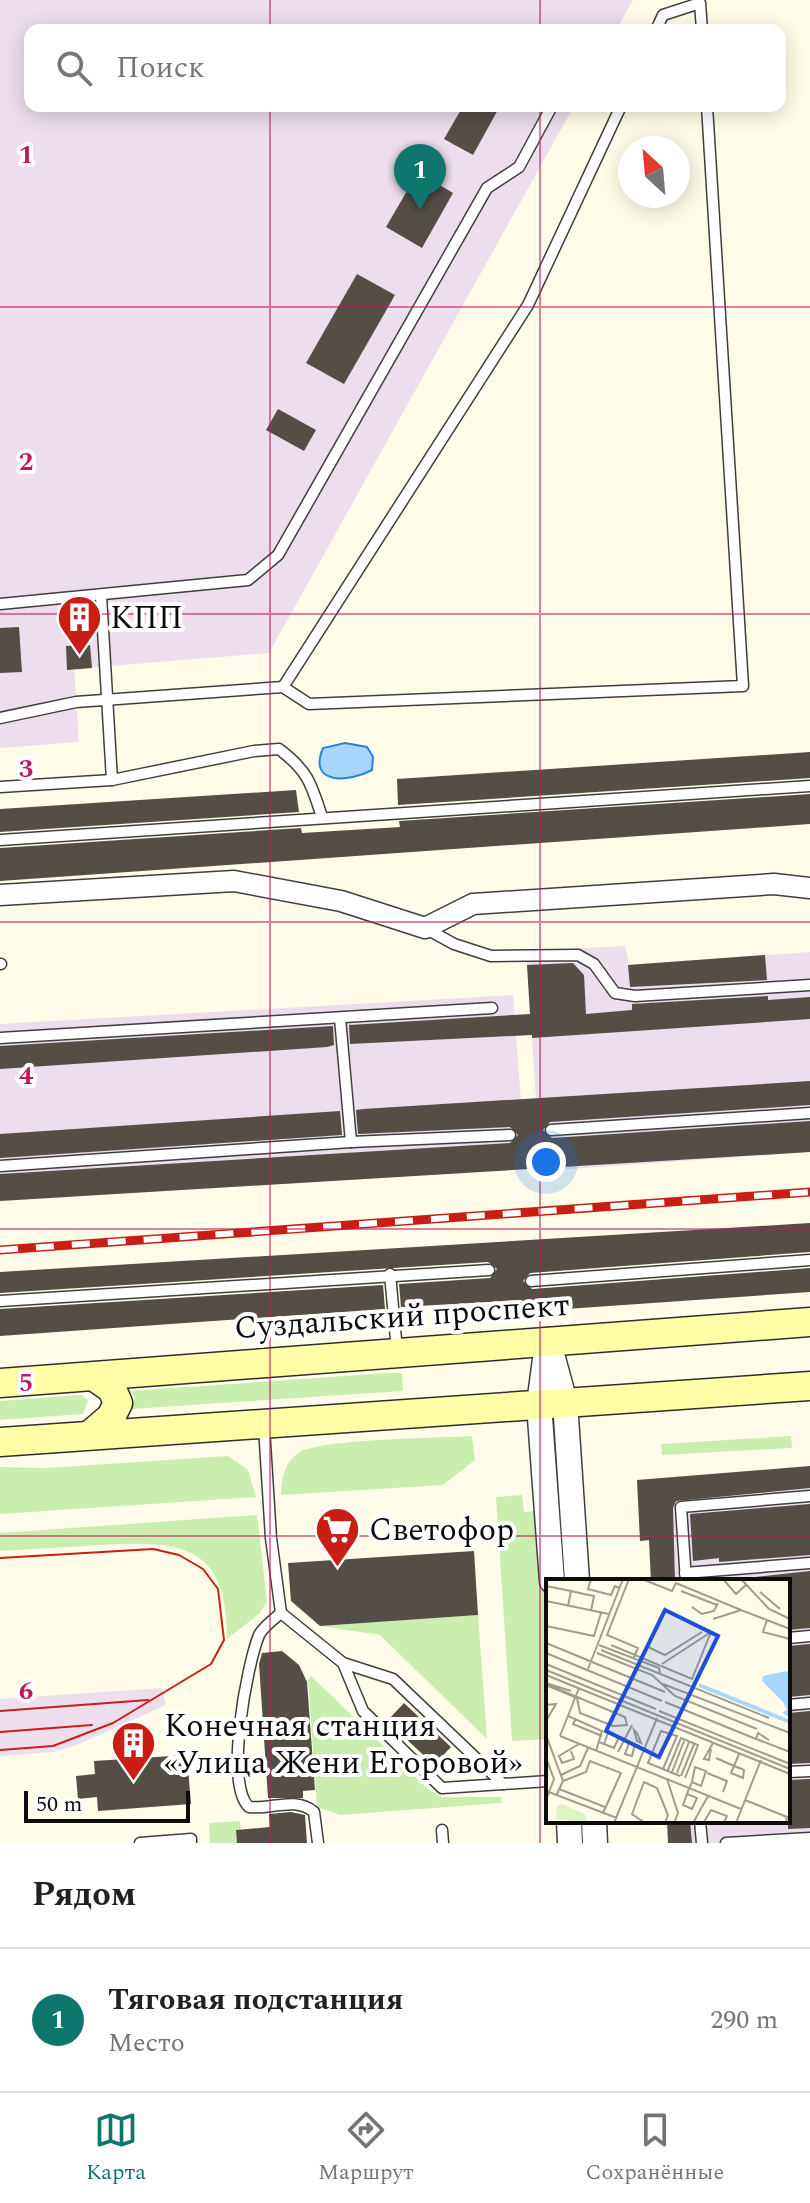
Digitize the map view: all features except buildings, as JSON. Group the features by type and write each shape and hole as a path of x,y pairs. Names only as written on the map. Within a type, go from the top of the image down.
{"main road":[{"name":"Суздальский проспект","path":"0,1383 810,1322"},
{"path":"90,1435 111,1417 118,1403 112,1389 95,1377"},
{"path":"0,1442 810,1386"}],"street":[{"path":"0,895 234,881 341,901 425,928 473,904 516,899 774,884 810,888"},
{"path":"548,1340 552,1403 552,1579"},
{"path":"552,1403 577,1579"},
{"path":"569,1823 570,1843"},
{"path":"594,1823 595,1843"}],"lane":[{"path":"659,24 663,15 700,3 702,24"},
{"path":"0,604 248,580 278,555 487,188 519,167 549,112"},
{"path":"283,687 528,305 618,112"},
{"path":"0,718 76,702 283,687 309,704 743,686 707,112"},
{"path":"101,596 112,780"},
{"path":"0,787 112,780 254,751 279,749 302,766 322,817"},
{"path":"0,840 810,786"},
{"path":"425,928 454,944 491,956 578,955 594,964 615,993 810,985"},
{"path":"0,1038 492,1008"},
{"path":"340,1018 351,1142"},
{"path":"551,1130 810,1113"},
{"path":"0,1166 351,1142 510,1135"},
{"path":"531,1281 810,1260"},
{"path":"0,1301 489,1270"},
{"path":"390,1274 397,1351"},
{"path":"263,1423 271,1538 281,1613 343,1663 393,1679 503,1784"},
{"path":"810,1496 681,1507 685,1577 810,1563"},
{"path":"281,1613 260,1632 238,1720 241,1795 249,1807 294,1804 308,1807 314,1812 318,1843"},
{"path":"790,1638 810,1636"},
{"path":"343,1663 363,1711 442,1788 546,1781"},
{"path":"790,1705 810,1703"},
{"path":"790,1772 810,1771"},
{"path":"700,1823 702,1843"},
{"path":"442,1830 443,1843"},
{"path":"726,1843 810,1838"},
{"path":"140,1843 191,1839 191,1843"}],"shaded area":[{"path":"0,0 633,0 619,24 24,24 24,112 571,112 269,653 74,669 79,742 0,748"},
{"path":"625,946 629,965 810,952 810,1152 541,1171 526,951"},
{"path":"513,995 526,1169 0,1201 0,1024"},
{"path":"810,1466 810,1843 668,1843 667,1823 790,1823 790,1579 651,1579 649,1541 640,1541 637,1480"},
{"name":"Конечная станция «Улица Жени Егоровой»","path":"162,1688 166,1705 79,1744 54,1752 0,1756 0,1699"}],"green space":[{"path":"402,1373 403,1391 131,1409 135,1397 130,1391"},
{"path":"81,1395 88,1400 83,1414 0,1420 0,1401"},
{"path":"472,1436 475,1460 443,1485 281,1495 283,1477 290,1461 300,1452 312,1448 356,1442"},
{"path":"791,1436 792,1448 662,1455 661,1444"},
{"path":"228,1456 248,1470 256,1497 0,1514 0,1467 46,1468"},
{"path":"522,1495 524,1512 538,1511 546,1624 546,1739 512,1741 496,1497"},
{"path":"257,1515 267,1601 260,1613 227,1639 225,1607 219,1584 208,1566 194,1554 176,1547 128,1544 0,1551 0,1533"},
{"path":"478,1615 487,1739 380,1635 320,1626"},
{"path":"311,1676 429,1790 442,1797 501,1797 501,1803 340,1815 317,1807 308,1679"},
{"path":"240,1821 242,1843 210,1843 209,1823"}],"water":[{"path":"345,743 367,747 373,757 372,770 353,777 333,778 326,775 321,769 320,760 323,748"}],"tram line":[{"path":"0,1558 153,1549 179,1555 203,1569 218,1589 224,1640 211,1664 113,1723 53,1746 0,1750"},
{"path":"0,1711 148,1700"},
{"path":"0,1732 92,1725"}],"railway":[{"path":"0,1250 810,1192"}],"place":[{"name":"Тяговая подстанция","path":"420,210"},
{"name":"КПП","path":"79,657"},
{"name":"Светофор","path":"338,1569"},
{"name":"Конечная станция «Улица Жени Егоровой»","path":"133,1783"}]}
